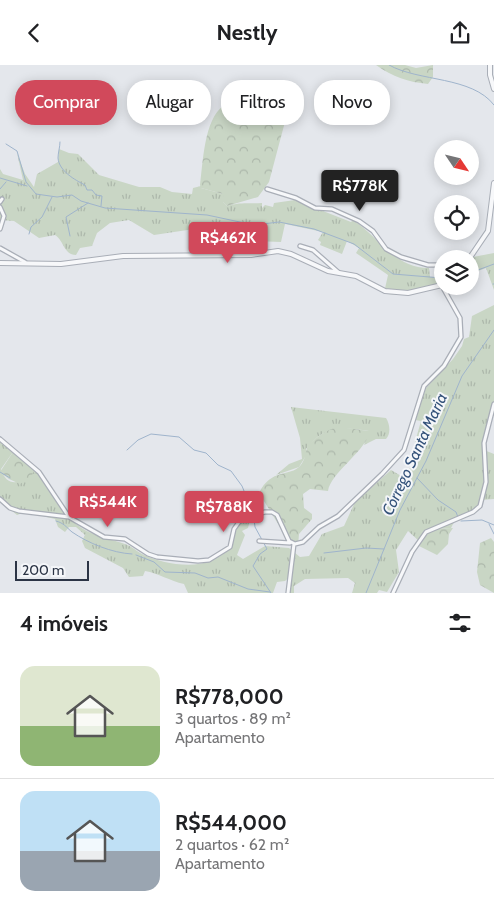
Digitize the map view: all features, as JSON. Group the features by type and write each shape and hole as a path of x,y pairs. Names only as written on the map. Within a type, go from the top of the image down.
{"street":[{"path":"490,65 489,73 494,89"},
{"path":"476,250 484,241 488,231 494,183"},
{"path":"266,189 296,198 315,208 332,209 359,221 373,231 386,249 401,257 424,265 434,265"},
{"path":"0,207 4,216 0,229"},
{"path":"300,246 313,250 341,273"},
{"path":"0,248 25,262"},
{"path":"0,263 68,264 123,256 251,255 278,251 291,254 324,270 356,276 378,289 408,293 434,288"},
{"path":"259,541 303,542 319,527 336,517 382,474 405,449 424,386 444,366 461,337 461,324 458,315 447,295"},
{"path":"393,593 412,552 426,532 473,513 480,506 486,482 484,443 494,404"},
{"path":"0,439 37,469 69,517"},
{"path":"0,499 10,508 19,511 69,517 104,537 125,539 148,554 161,558 208,560 230,547 234,529 239,522 248,516 265,512 272,512 277,515 286,538 293,543"},
{"path":"288,593 293,543"}],"green space":[{"path":"376,65 405,65 416,68 433,65 433,77 428,84 414,82 388,73"},
{"path":"221,108 221,125 284,125 269,182 258,197 227,206 223,202 223,194 201,188 200,185 208,131"},
{"path":"59,149 78,154 99,175 139,187 160,187 172,192 192,194 193,188 201,186 201,188 223,194 223,202 227,206 262,203 262,208 265,205 273,207 274,203 295,200 351,222 353,220 396,257 417,267 429,268 430,277 434,277 434,288 406,295 386,294 384,293 388,275 356,253 359,248 347,241 342,254 320,245 321,242 318,240 323,232 285,224 281,242 230,240 194,229 154,235 129,220 110,223 97,233 92,246 80,248 76,255 72,254 66,250 55,235 39,238 14,221 0,220 0,169 3,174 23,180 17,153 25,174 34,187 37,174 58,162"},
{"path":"494,253 494,290 486,268 479,271 479,256"},
{"path":"494,305 494,416 491,415 484,450 494,454 494,499 482,500 475,511 456,518 451,528 431,529 420,542 408,531 396,550 399,572 387,592 379,590 377,593 352,593 355,583 348,578 305,579 294,586 294,593 289,593 292,578 290,577 285,581 277,582 273,593 188,593 184,584 150,572 145,571 143,576 129,577 123,568 85,548 82,541 85,535 76,527 69,527 65,532 58,527 55,519 25,512 17,515 0,501 0,442 13,452 1,469 7,480 12,482 21,481 35,469 70,518 81,528 92,534 128,545 149,557 185,565 210,561 227,550 238,527 251,516 248,528 242,531 245,535 237,555 243,559 265,546 289,548 300,557 309,556 322,534 344,526 355,502 391,470 403,477 419,456 420,447 415,442 421,421 415,420 426,388 453,359 462,346 464,339 469,337 472,316"},
{"path":"291,407 386,418 389,434 386,439 376,439 364,445 369,431 334,429 320,435 313,441 306,449 307,454 299,467 276,475 289,464 302,459 300,438"},
{"path":"339,427 369,431 370,433 366,441 335,477 328,491 310,489 303,494 304,508 312,514 312,519 299,534 298,546 288,540 259,493 264,485 275,476 300,466 308,445 315,439 326,431"},
{"path":"13,452 35,469 31,477 20,484 0,472"},
{"path":"453,528 449,534 448,544 437,555 419,546 431,529"},
{"path":"491,538 494,542 494,593 480,585 477,572 480,543"}],"waterway":[{"path":"389,65 401,70 473,89 494,105"},
{"path":"60,142 58,158 61,167 72,178 85,185 87,190 92,190 96,195 102,196 101,206"},
{"path":"6,144 17,151 26,182 36,194 57,197 72,195 81,201 105,208 207,215 254,225 279,222 314,229 354,244 393,274 434,277"},
{"path":"0,178 27,186"},
{"path":"0,189 6,182"},
{"path":"29,234 31,227 42,217 52,197"},
{"path":"70,236 66,217 88,203"},
{"path":"479,270 494,264"},
{"name":"Córrego Santa Maria","path":"366,593 400,510 426,461 462,376 494,330"},
{"path":"127,450 138,440 151,434 179,437 194,450 206,453 218,465 231,471 242,486 253,513"},
{"path":"0,472 10,478"},
{"path":"417,478 438,500 456,512 459,520"},
{"path":"254,519 255,527 267,549 260,554 253,566 271,593"},
{"path":"461,521 482,520 494,525"},
{"path":"56,521 93,544 116,552 132,554"},
{"path":"489,524 494,534"},
{"path":"324,553 366,548 384,549"},
{"path":"136,555 154,562 165,572 195,573 208,578 218,577 248,589 270,592"}]}
